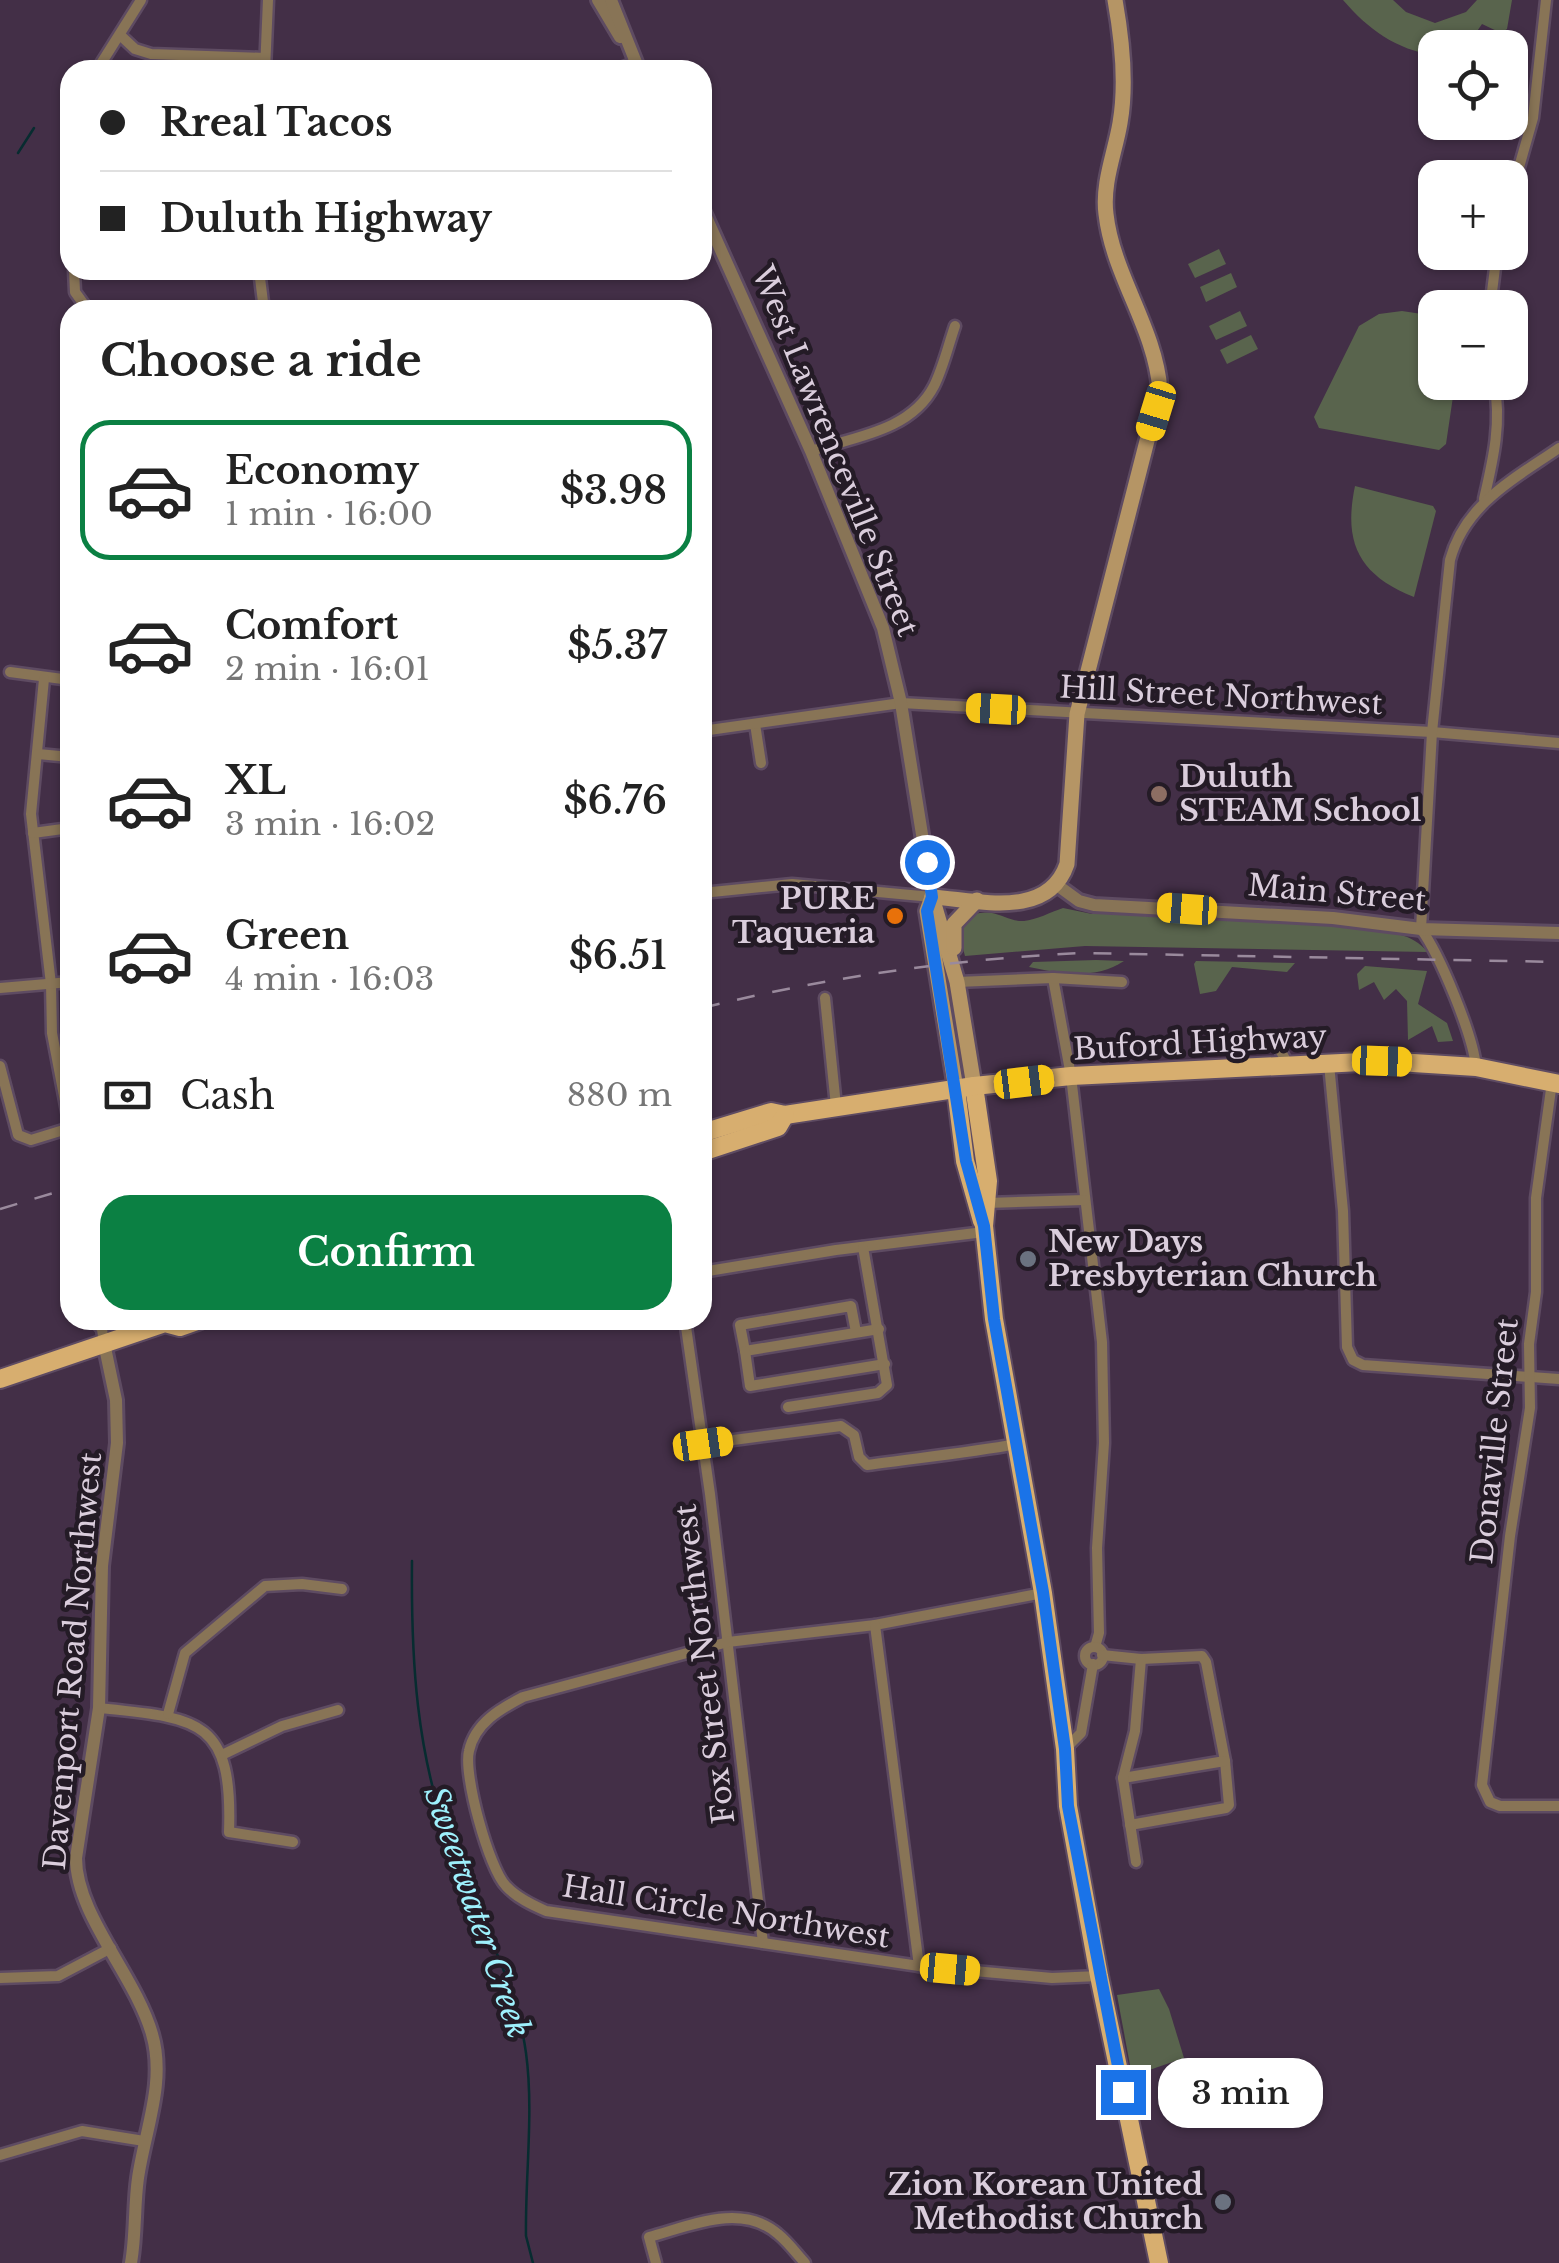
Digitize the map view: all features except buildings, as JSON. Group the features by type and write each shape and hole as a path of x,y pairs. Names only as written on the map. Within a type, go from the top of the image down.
{"main road":[{"path":"932,897 1030,902 1057,885 1070,852 1077,714 1160,390 1154,348 1112,245 1105,210 1122,88 1115,0"},
{"name":"West Lawrenceville Street","path":"932,897 957,982 965,1088"},
{"name":"West Lawrenceville Street","path":"932,897 927,911 965,1088"},
{"path":"952,961 954,924 976,900"},
{"name":"Buford Highway","path":"712,1130 771,1112 784,1115 1071,1076 1382,1061 1476,1067 1555,1083"},
{"path":"965,1088 986,1161 984,1229"},
{"path":"965,1088 966,1161 984,1229 994,1319 1043,1592 1065,1749 1068,1806 1159,2263"},
{"name":"Buford Highway","path":"712,1149 778,1127 784,1115"},
{"path":"712,1139 725,1136 738,1123"},
{"path":"0,1379 98,1330"}],"street":[{"path":"104,60 141,0"},
{"path":"265,60 268,0"},
{"path":"598,0 627,45"},
{"path":"611,0 634,60"},
{"path":"1521,160 1533,118 1546,0"},
{"path":"120,35 134,49 151,54 219,60"},
{"name":"West Lawrenceville Street","path":"712,230 811,451 873,602 901,703 932,897"},
{"path":"811,451 884,428 916,412 936,382 955,326"},
{"path":"1484,500 1497,437 1498,400"},
{"path":"1476,1067 1469,1031 1432,944 1420,929 1432,732 1450,560 1455,539 1484,500 1559,448"},
{"path":"10,672 60,680"},
{"path":"44,679 32,814 60,1083"},
{"name":"Hill Street Northwest","path":"712,730 901,703 1432,732 1559,743"},
{"path":"756,724 761,763"},
{"path":"38,754 60,756"},
{"path":"34,833 60,829"},
{"path":"712,892 792,884 932,897"},
{"name":"Main Street","path":"1057,885 1079,901 1094,905 1333,918 1420,929 1559,933"},
{"path":"957,982 1053,978 1122,982"},
{"path":"1053,978 1071,1076 1104,1377 1097,1536 1099,1651"},
{"path":"0,988 60,983"},
{"path":"825,998 836,1106"},
{"path":"1276,1041 1289,1066"},
{"path":"1329,1064 1343,1211 1347,1347 1354,1360 1363,1365 1559,1379"},
{"path":"0,1066 18,1135 31,1140 60,1131"},
{"name":"Donaville Street","path":"1555,1083 1536,1198 1536,1292 1529,1344 1526,1446 1510,1536 1482,1785 1490,1802 1500,1806 1559,1806"},
{"path":"987,1203 1084,1200"},
{"path":"712,1270 984,1229"},
{"path":"796,1378 794,1406 878,1393 887,1385 863,1246"},
{"path":"856,1332 851,1306 740,1325 750,1386 885,1364"},
{"path":"745,1351 879,1329"},
{"name":"Davenport Road Northwest","path":"102,1330 116,1400 117,1443 102,1566 99,1708 76,1878 83,1900 138,2000 157,2052 159,2073 144,2141 131,2263"},
{"name":"Fox Street Northwest","path":"686,1330 763,1943"},
{"path":"703,1444 842,1426 854,1434 858,1457 866,1465 946,1457 1017,1444"},
{"path":"168,1714 185,1653 264,1586 302,1584 342,1590"},
{"name":"Hall Circle Northwest","path":"1043,1592 875,1625 728,1642 523,1697 499,1709 477,1730 468,1753 469,1776 498,1877 528,1902 546,1911 919,1966 1052,1978 1099,1976"},
{"path":"875,1625 919,1966"},
{"path":"1065,1749 1080,1732 1093,1664 1086,1653 1099,1651 1141,1658 1202,1656 1225,1761 1229,1804 1226,1808 1130,1825"},
{"path":"1136,1862 1123,1778 1135,1731 1141,1658"},
{"path":"99,1708 168,1714 200,1729 224,1754 229,1832 293,1842"},
{"path":"224,1754 282,1726 338,1710"},
{"path":"1123,1778 1225,1761"},
{"path":"0,1978 58,1976 111,1948"},
{"path":"0,2154 82,2131 144,2141"},
{"path":"656,2263 649,2237 726,2216 752,2220 775,2231 805,2263"}],"green space":[{"path":"1343,0 1393,0 1406,12 1435,23 1466,12 1477,0 1512,0 1506,30 1482,24 1478,30 1418,30 1418,51 1384,36"},
{"path":"1219,249 1226,264 1195,278 1188,264"},
{"path":"1231,273 1237,287 1206,302 1200,287"},
{"path":"1240,311 1247,326 1216,340 1209,326"},
{"path":"1418,313 1418,400 1452,400 1446,444 1439,450 1319,428 1314,417 1359,326 1379,314"},
{"path":"1251,335 1258,349 1227,364 1220,350"},
{"path":"1355,486 1433,506 1436,511 1414,597 1380,578 1359,555 1351,524"},
{"path":"1063,908 1092,914 1127,912 1365,928 1407,937 1428,952 1085,946 965,956 963,931 974,915 992,913 1024,921"},
{"path":"1124,961 1090,973 1029,967 1033,962"},
{"path":"1196,961 1295,963 1287,972 1232,967 1216,991 1200,994"},
{"path":"1365,966 1427,971 1418,1004 1447,1023 1453,1041 1438,1042 1432,1026 1408,1040 1407,1001 1396,989 1384,1000 1374,982 1359,990 1357,974"},
{"path":"1159,1989 1184,2058 1132,2076 1117,1995"}],"waterway":[{"path":"18,153 34,128"},
{"name":"Sweetwater Creek","path":"412,1561 418,1706 430,1776 451,1846 505,1973 526,2053 526,2236 533,2263"}],"railway":[{"path":"712,1006 891,971 1083,953 1559,962"},
{"path":"0,1209 60,1191"}],"place":[{"name":"Duluth STEAM School","path":"1159,794"},
{"name":"PURE Taqueria","path":"895,916"},
{"name":"New Days Presbyterian Church","path":"1028,1259"},
{"name":"Zion Korean United Methodist Church","path":"1223,2202"}],"route":[{"path":"927,862 932,897 927,911 944,1033 972,1192 984,1226 994,1319 1043,1592 1065,1749 1068,1806 1123,2092"}]}
